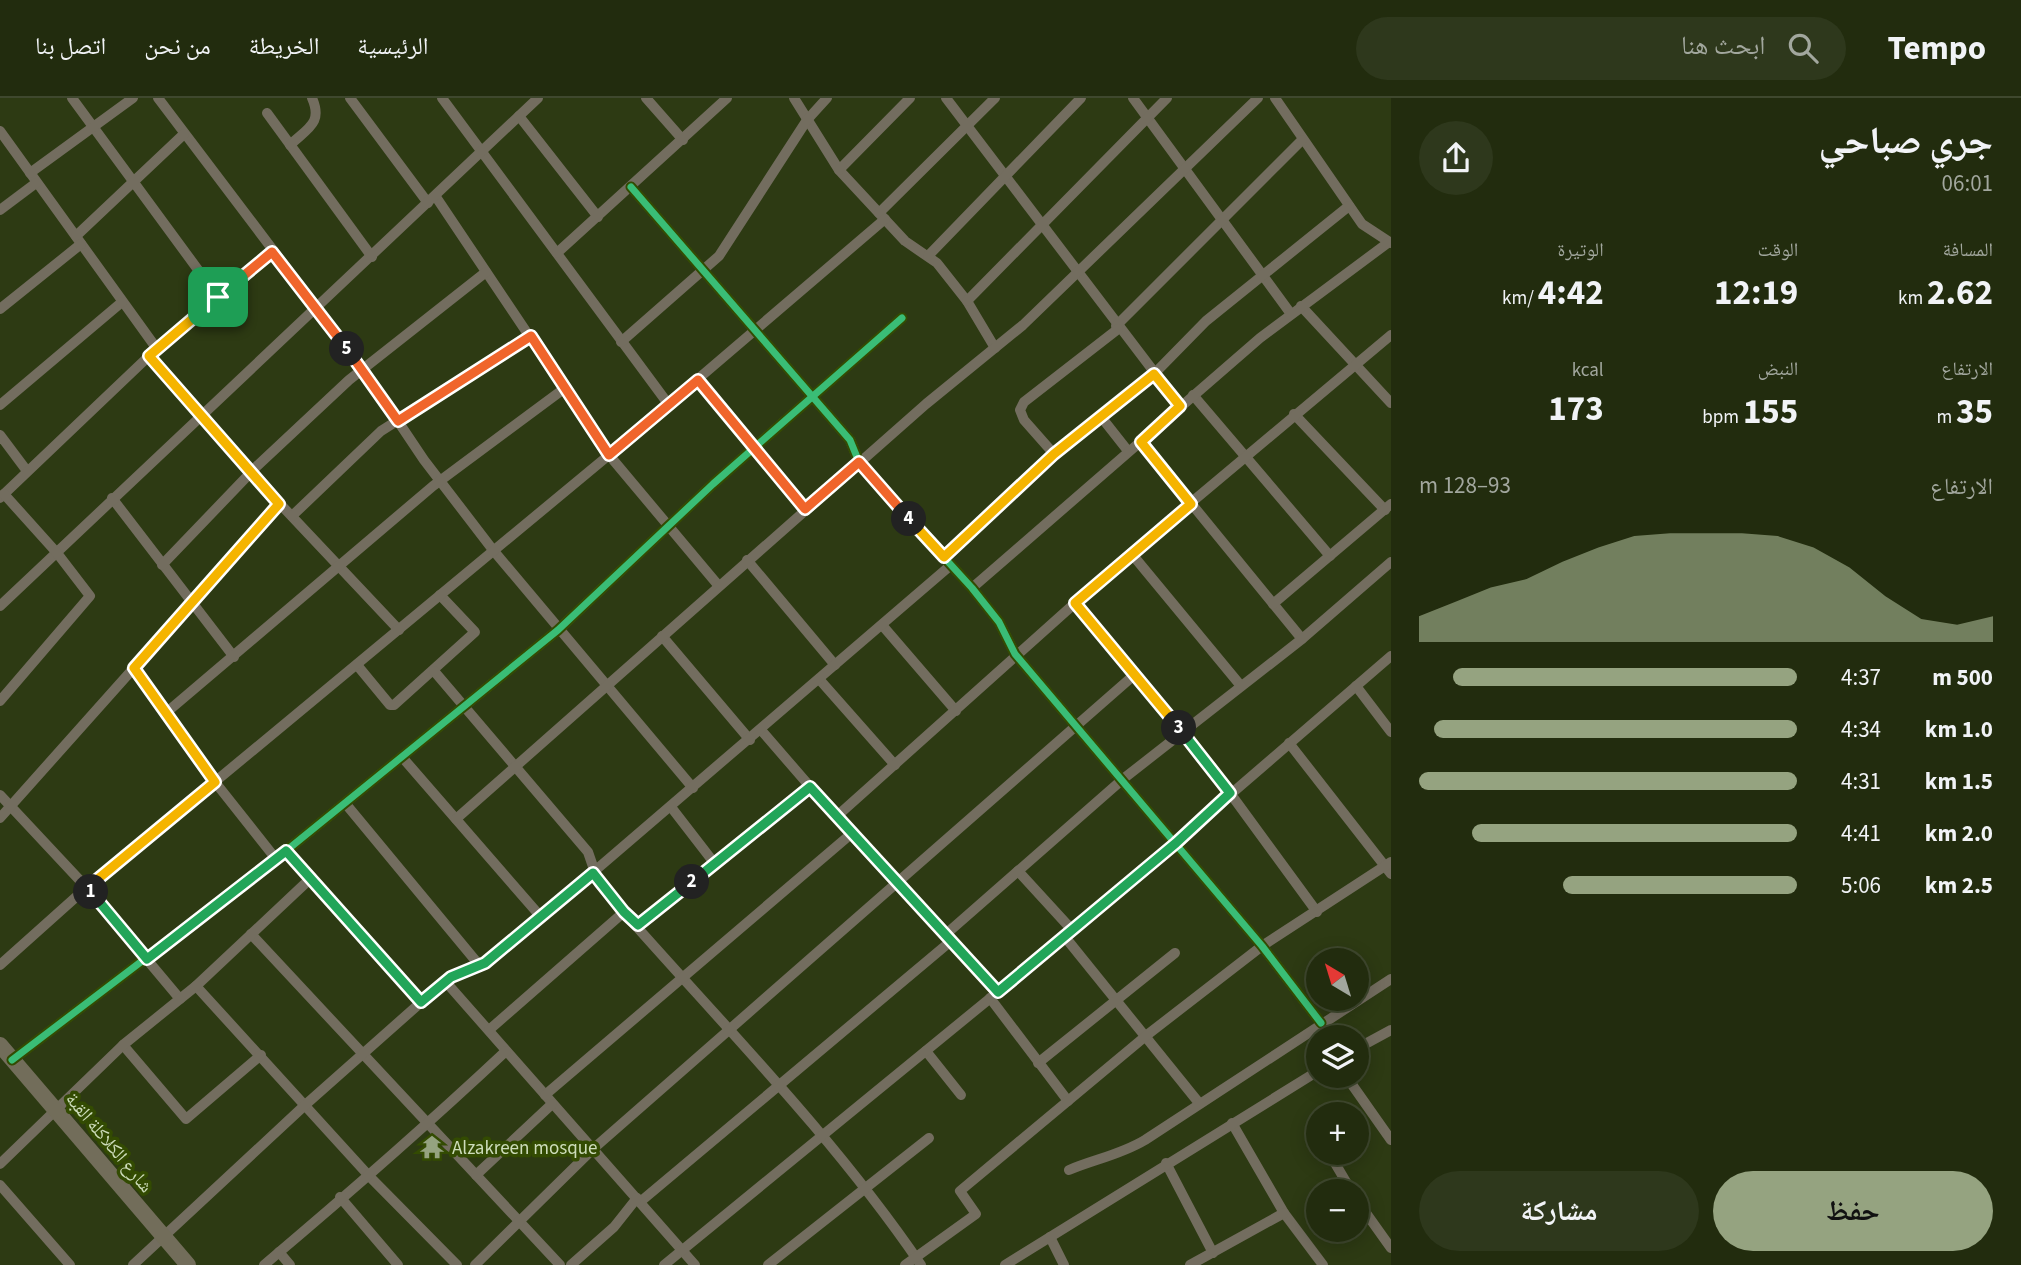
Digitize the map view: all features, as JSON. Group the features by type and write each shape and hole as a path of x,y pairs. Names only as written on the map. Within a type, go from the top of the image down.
{"street":[{"path":"72,98 218,297"},
{"path":"30,173 133,98"},
{"path":"158,98 363,369 493,550 693,788"},
{"path":"290,145 316,121 318,112 312,98"},
{"path":"350,98 486,272 609,455 718,585"},
{"path":"442,98 669,405"},
{"path":"0,606 112,498 372,257 537,98"},
{"path":"646,98 683,140"},
{"path":"558,253 727,98"},
{"path":"794,98 839,170 905,241 928,256 967,301 995,348"},
{"path":"621,342 703,272 723,250 807,120 827,98"},
{"path":"839,170 910,98"},
{"path":"946,98 1042,227 1080,272 1117,327 1180,406"},
{"path":"0,965 87,888 755,331 882,216 995,98"},
{"path":"928,256 1081,98"},
{"path":"1133,98 1291,314"},
{"path":"967,301 1167,98"},
{"path":"456,819 718,585 1080,272 1258,98"},
{"path":"972,588 1180,406 1291,314 1390,243 1368,230 1302,140 1275,98"},
{"path":"267,113 372,257"},
{"path":"519,116 597,217"},
{"path":"0,131 122,302 153,353 201,416 279,504 341,566 399,630"},
{"path":"0,309 79,240 132,183 184,134"},
{"path":"1054,454 1024,420 1020,410 1024,402 1117,327 1302,140"},
{"path":"0,211 36,183"},
{"path":"631,187 850,440 859,462 972,588 999,622 1015,654 1262,946 1321,1024"},
{"path":"133,1265 304,1106 445,981 480,966 750,740 882,625 1054,454 1154,374 1206,321 1349,206"},
{"path":"0,701 89,599 57,553 2,496 153,353 272,252"},
{"path":"162,565 250,472 363,369 486,272"},
{"path":"0,405 122,302"},
{"path":"1301,306 1391,403"},
{"path":"12,1060 276,859 558,630 668,524 901,318"},
{"path":"836,817 1131,553 1391,335"},
{"path":"292,516 373,438 531,336"},
{"path":"698,380 805,509"},
{"path":"167,712 441,480 565,388"},
{"path":"1193,395 1330,556"},
{"path":"1273,604 1388,507 1294,414"},
{"path":"1102,418 1128,451"},
{"path":"0,435 27,471"},
{"path":"1141,442 1302,639"},
{"path":"112,498 234,657"},
{"path":"0,818 279,504"},
{"path":"1131,553 1241,686"},
{"path":"747,560 835,665"},
{"path":"571,1265 639,1200 948,938 1018,871 1123,779 1302,639 1391,562"},
{"path":"357,664 392,706 475,632 440,595"},
{"path":"1075,603 1230,793 1317,912"},
{"path":"882,625 956,711"},
{"path":"662,636 750,740"},
{"path":"664,1265 1069,934 1391,656"},
{"path":"134,668 215,782 276,859"},
{"path":"434,671 588,852 593,873 624,912 778,1084 865,1190 918,1261"},
{"path":"475,1265 593,1149 1133,676"},
{"path":"819,679 895,765"},
{"path":"1356,686 1391,732"},
{"path":"761,730 851,834 948,938 994,995 1038,1063 1068,1101"},
{"path":"905,1265 918,1261 976,1214 960,1191 1147,1035 1262,946 1389,867 1289,743"},
{"path":"402,757 541,917"},
{"path":"638,925 810,787"},
{"path":"0,794 87,888 180,999"},
{"path":"345,803 480,966"},
{"path":"671,807 715,864"},
{"path":"476,1175 548,1099 683,976 851,834"},
{"path":"286,851 421,1002"},
{"path":"1018,871 1199,1103"},
{"path":"0,1164 58,1111 78,1087 123,1045 195,986 311,878"},
{"path":"489,1030 624,912"},
{"path":"251,934 560,1265"},
{"path":"1038,1063 1175,953"},
{"path":"445,981 695,1265"},
{"path":"1069,1170 1130,1149 1321,1024 1389,985"},
{"path":"195,986 370,1177 457,1265"},
{"path":"1369,1042 1391,1030"},
{"name":"شارع الكلاكلة القبة","path":"0,1045 188,1265"},
{"path":"123,1045 186,1119 261,1055"},
{"path":"264,1265 340,1197 370,1177 506,1051"},
{"path":"926,1051 961,1095"},
{"path":"1005,1265 1306,1078"},
{"path":"1354,1088 1391,1140"},
{"path":"1232,1123 1284,1213 1323,1265"},
{"path":"768,1265 929,1138"},
{"path":"1166,1163 1213,1253"},
{"path":"0,1185 70,1265"},
{"path":"340,1197 398,1265"},
{"path":"1190,1265 1284,1213"},
{"path":"1369,1217 1391,1248"},
{"path":"1050,1237 1065,1265"},
{"path":"279,1252 290,1265"}],"cycle path":[{"path":"631,187 850,440 859,462 868,474 972,588 999,622 1015,654 1262,946 1321,1023"},
{"path":"12,1060 276,859 558,630 713,484 902,318"}],"place":[{"name":"Alzakreen mosque","path":"432,1147"}],"route":[{"path":"272,252 363,369 398,421 531,336 609,455 698,380 805,509 859,462 944,557 981,526 1054,454 1154,374 1180,406 1141,442 1191,504 1075,603 1230,793 1176,843 998,992 810,787 638,925 599,884 593,873 485,963 451,977 421,1002 286,851 147,959 87,888 215,782 134,668 279,504 149,356 218,297 272,252"}]}
